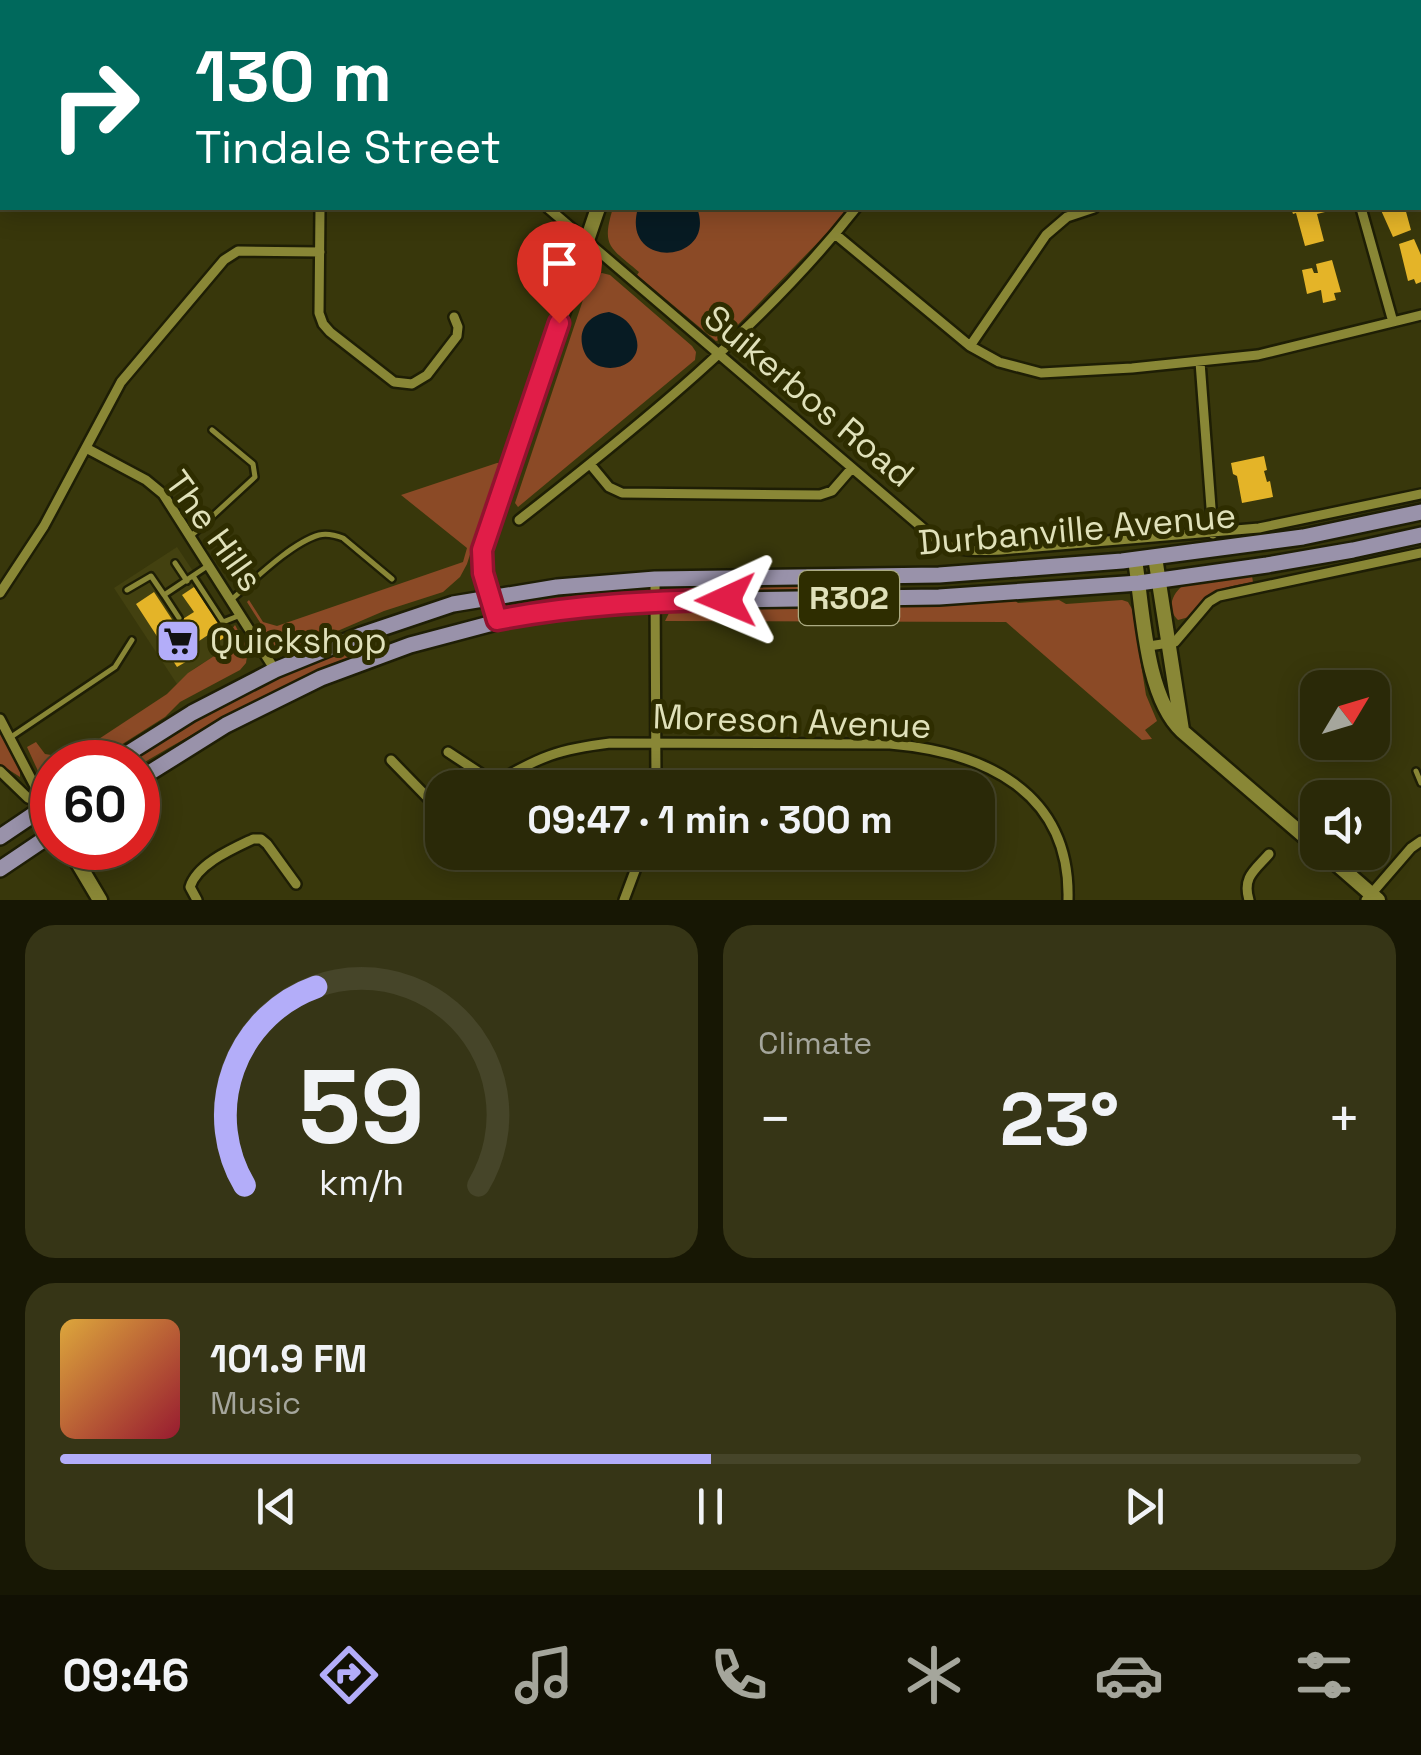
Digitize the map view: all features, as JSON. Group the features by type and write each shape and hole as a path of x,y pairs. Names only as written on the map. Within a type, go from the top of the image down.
{"main road":[{"name":"Durbanville Avenue","path":"150,740 275,670 453,604 556,587 655,578 940,575 1135,560 1303,538 1421,512"},
{"name":"Durbanville Avenue","path":"160,766 226,725 298,688 380,655 497,620 655,601 939,597 1139,583 1353,550 1421,534"},
{"path":"0,837 30,819"},
{"path":"0,869 30,849"}],"street":[{"path":"320,210 319,312 330,332 394,382 412,384 426,375 457,336 454,317"},
{"name":"Suikerbos Road","path":"550,210 946,546 1001,550 1213,534 1421,494"},
{"path":"497,620 482,566 482,550 597,210"},
{"path":"519,520 719,355 854,210"},
{"path":"970,346 1046,235 1067,217 1088,210"},
{"path":"1362,210 1393,322"},
{"path":"835,234 970,346 999,362 1041,373 1258,354 1421,315"},
{"path":"0,593 44,526 121,382 230,254 320,252"},
{"path":"1200,362 1213,534"},
{"name":"The Hills","path":"86,448 152,484 166,499 275,670"},
{"path":"590,464 617,492 661,493 824,495 852,468"},
{"path":"1149,646 1175,642 1209,602 1219,596 1421,554"},
{"path":"1155,556 1182,730"},
{"path":"1135,560 1158,692 1167,713 1300,832"},
{"path":"655,578 656,770"},
{"path":"0,718 30,776"},
{"name":"Moreson Avenue","path":"519,770 571,747 610,743 890,744 932,749 994,772 1021,789 1048,818 1065,854 1068,900"},
{"name":"Moreson Avenue","path":"448,752 473,770"},
{"path":"391,760 425,795"},
{"path":"0,771 30,799"},
{"path":"197,900 190,887 194,877 208,864 252,839 264,841 296,884"},
{"path":"1342,870 1372,898 1421,840"},
{"path":"1249,900 1247,882 1269,854"},
{"path":"82,870 100,900"},
{"path":"624,900 635,870"}],"lane":[{"path":"190,537 254,477 253,464 212,430"},
{"path":"231,600 276,561 321,535 343,538 392,579"},
{"path":"175,563 223,622 240,614"},
{"path":"164,595 209,566"},
{"path":"126,590 151,576 180,618"},
{"path":"11,737 115,666 132,640"},
{"path":"1416,772 1421,783"}],"shaded area":[{"path":"613,210 846,210 725,338 716,341 637,275 639,272 611,245 608,231"},
{"path":"602,273 610,275 692,346 695,360 518,507 515,503 589,282"},
{"path":"499,463 467,564 460,577 443,592 384,611 291,651 275,646 249,600 263,622 277,626 463,562 467,548 401,495"},
{"path":"177,547 234,633 229,640 232,645 177,684 114,588"},
{"path":"1252,576 1253,582 1210,595 1189,617 1178,620 1172,611 1173,598 1182,586"},
{"path":"850,585 850,591 684,592 684,588"},
{"path":"1059,600 1066,604 1128,602 1146,695 1157,721 1145,730 1152,739 1142,740 1006,622 665,621 670,611 678,607 897,606"},
{"path":"235,625 248,649 246,663 240,670 180,702 165,717 129,740 97,740 231,645 228,640 233,636"},
{"path":"364,642 368,652 250,704 160,753 160,742 185,727 303,667"},
{"path":"0,731 20,771 20,777 0,764"}],"water":[{"path":"638,210 697,210 700,227 694,240 669,253 654,250 643,242 636,228"},
{"path":"609,312 629,323 637,344 628,363 607,368 587,357 582,338 588,322"}],"building":[{"path":"1292,210 1324,210 1317,214 1324,241 1305,246 1296,213"},
{"path":"1381,210 1406,210 1411,230 1393,237"},
{"path":"1414,239 1421,255 1421,282 1416,284 1414,279 1408,281 1399,244"},
{"path":"1332,260 1341,292 1334,293 1336,300 1323,303 1321,290 1307,294 1302,270 1312,268 1318,273 1316,264"},
{"path":"1264,456 1264,471 1273,497 1242,503 1231,463"},
{"path":"194,587 227,636 214,644 208,635 190,647 196,656 177,667 136,604 154,592 175,624 194,612 182,595"}],"place":[{"name":"Quickshop","path":"178,641"}],"route":[{"path":"559,323 482,550 483,573 497,620 655,601 726,600"}]}
